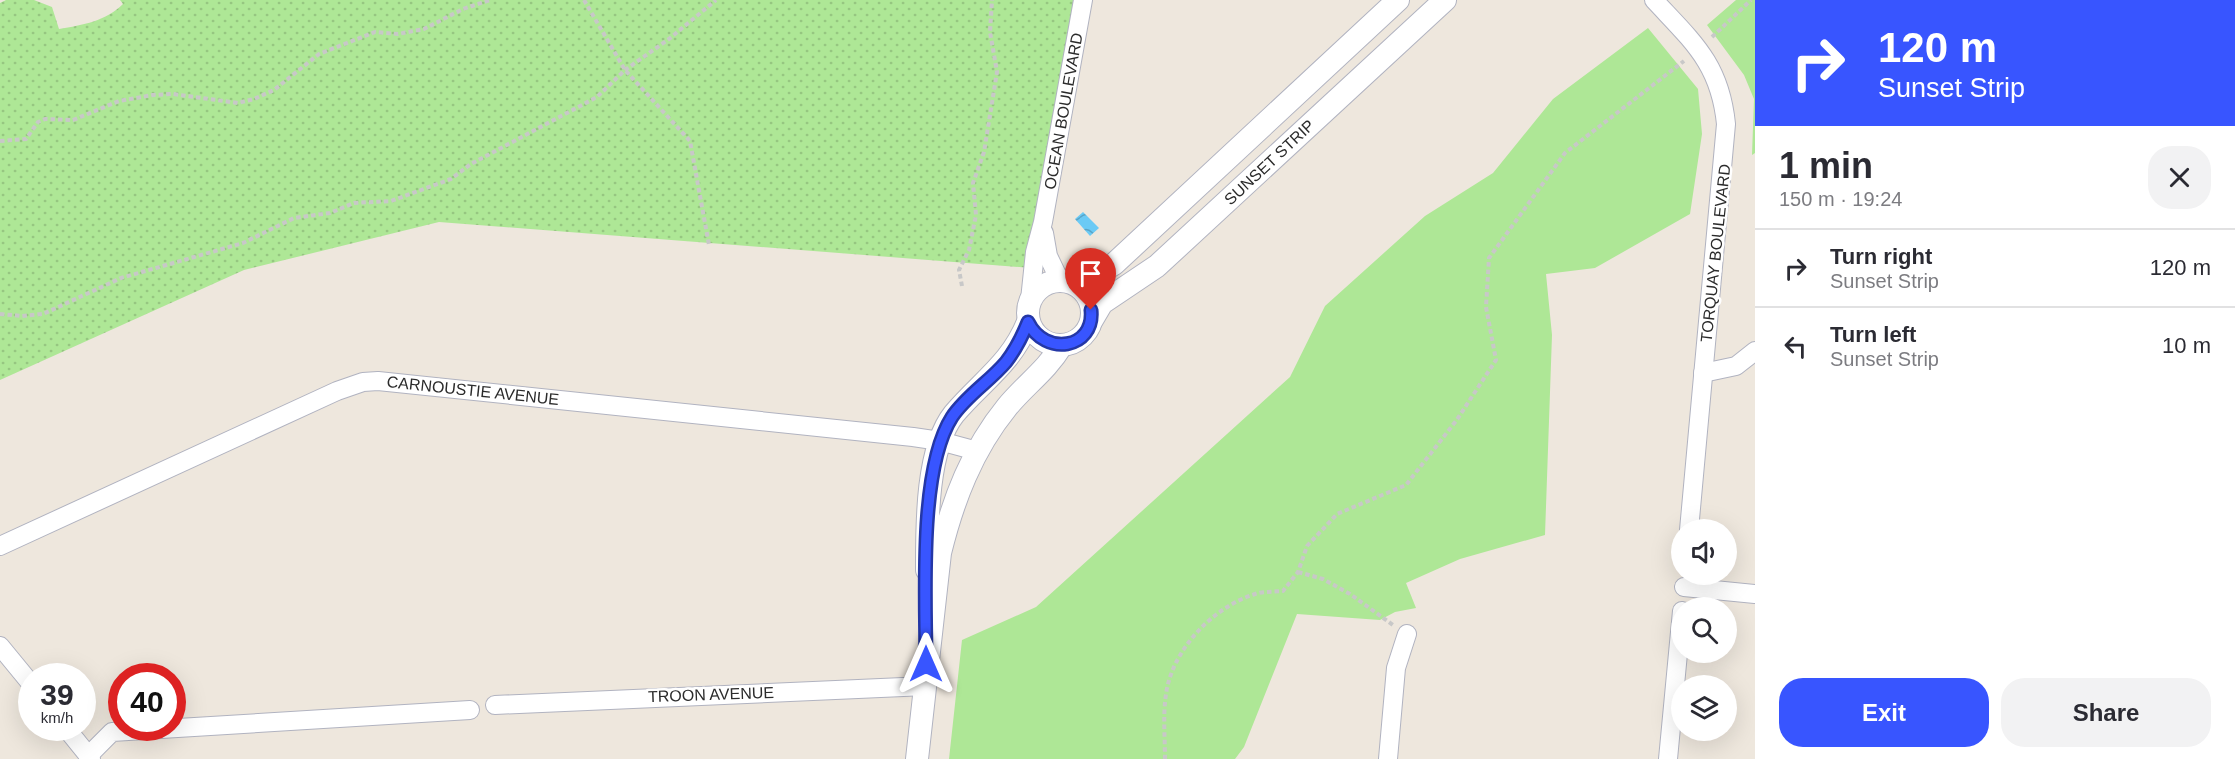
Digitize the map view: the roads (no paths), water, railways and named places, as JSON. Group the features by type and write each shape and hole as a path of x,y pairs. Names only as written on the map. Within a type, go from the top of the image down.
{"street":[{"name":"OCEAN BOULEVARD","path":"1030,300 1035,252 1043,222 1083,0"},
{"name":"SUNSET STRIP","path":"1030,300 1042,285 1050,281 1066,281 1102,272 1114,264 1398,0"},
{"name":"SUNSET STRIP","path":"1062,345 1080,338 1102,303 1157,266 1445,0"},
{"name":"TORQUAY BOULEVARD","path":"1654,0 1714,70 1720,85 1726,124 1690,519"},
{"name":"OCEAN BOULEVARD","path":"1043,222 1048,256 1066,281"},
{"path":"1066,281 1080,286 1090,301 1092,320"},
{"path":"917,759 940,553 957,494 977,451 1008,405 1050,365 1062,345 1045,342 1032,330 1027,316 1030,300"},
{"path":"926,686 927,535 940,441 953,416 1005,363 1019,345 1028,322"},
{"path":"1703,373 1736,366 1755,351"},
{"name":"CARNOUSTIE AVENUE","path":"0,546 337,391 363,382 395,381 940,441 977,451"},
{"path":"1706,585 1755,594"},
{"path":"1388,759 1396,668 1407,634"},
{"path":"0,646 18,668"},
{"path":"1668,759 1677,663"},
{"name":"TROON AVENUE","path":"495,705 926,686"},
{"path":"77,741 90,757 112,732 470,710"}],"water":[{"path":"1083,212 1099,228 1090,236 1075,219"}]}
